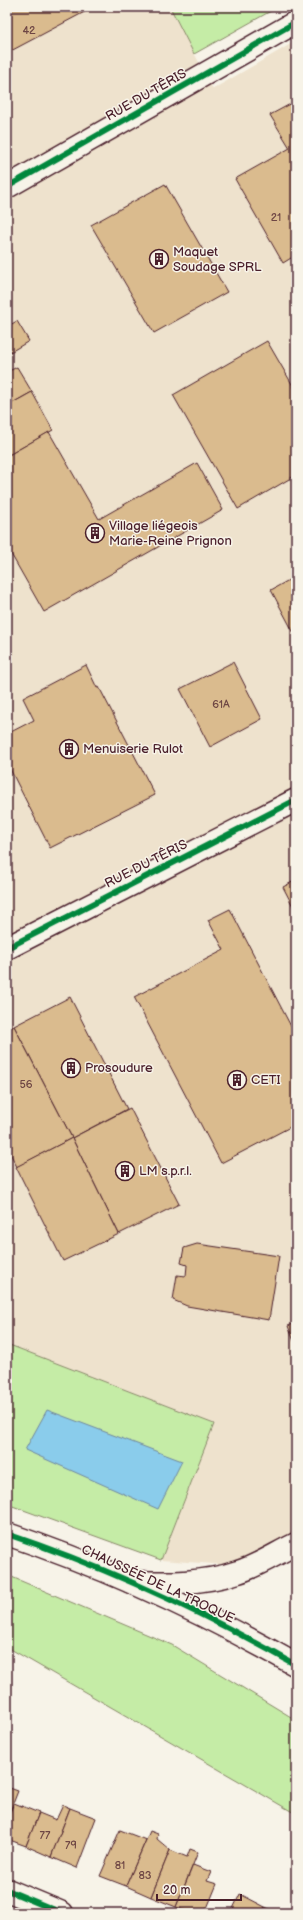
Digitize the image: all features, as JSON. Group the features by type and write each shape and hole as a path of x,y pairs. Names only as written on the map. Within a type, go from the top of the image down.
{"street":[{"name":"RUE DU TÊRIS","path":"7,187 296,22"},
{"name":"RUE DU TÊRIS","path":"7,948 296,800"},
{"name":"CHAUSSÉE DE LA TROQUE","path":"7,1534 64,1553 131,1582 213,1619 296,1664"},
{"path":"131,1582 181,1582 224,1576 240,1572 296,1544"},
{"path":"7,1890 62,1913"}],"shaded area":[{"path":"7,7 170,7 213,89 296,41 296,300 291,302 296,314 296,1532 228,1565 161,1560 214,1424 7,1344"}],"green space":[{"path":"170,7 278,7 194,54"},
{"path":"7,1344 214,1424 161,1560 7,1504"},
{"path":"7,1575 172,1645 296,1720 296,1814 7,1647"}],"water":[{"path":"47,1410 182,1461 158,1509 25,1450"}],"building":[{"path":"7,7 94,7 7,53"},
{"path":"296,101 296,255 283,263 235,179 290,148 270,115"},
{"name":"Maquet Soudage SPRL","path":"165,184 227,292 154,333 91,225"},
{"path":"17,321 29,341 7,354 7,324 8,326"},
{"path":"267,341 296,391 296,475 238,509 173,395"},
{"path":"17,367 32,392 7,406 7,372"},
{"path":"32,392 53,430 7,456 7,406"},
{"name":"Village liégeois Marie-Reine Prignon","path":"49,432 99,519 197,463 223,510 44,612 7,547 7,456"},
{"path":"296,576 296,637 271,590"},
{"path":"233,662 262,719 210,747 180,689"},
{"name":"Menuiserie Rulot","path":"86,665 155,795 50,848 7,763 7,734 34,720 23,698"},
{"path":"296,880 296,912 283,887"},
{"name":"CETI","path":"230,909 296,1036 296,1124 221,1163 134,997 224,950 208,920"},
{"name":"Prosoudure","path":"70,997 127,1109 72,1138 14,1026"},
{"path":"14,1026 72,1138 17,1167 7,1147 7,1030"},
{"name":"LM s.p.r.l.","path":"130,1108 179,1204 119,1234 72,1138"},
{"path":"72,1138 119,1234 63,1261 16,1167"},
{"path":"197,1244 279,1256 269,1320 187,1306 173,1300 177,1275 186,1276 187,1265 181,1263 184,1248"},
{"path":"296,1323 296,1346 288,1326"},
{"path":"7,1787 18,1791 7,1819"},
{"path":"14,1803 39,1813 26,1846 7,1839 7,1819"},
{"path":"63,1805 70,1808 51,1857 26,1846 39,1813 56,1820"},
{"path":"70,1808 96,1818 77,1868 51,1857"},
{"path":"120,1830 146,1840 126,1886 100,1876"},
{"path":"150,1831 158,1834 157,1839 170,1850 151,1897 126,1886"},
{"path":"190,1849 198,1852 176,1907 151,1897 170,1850 187,1857"},
{"path":"193,1865 211,1872 207,1881 217,1884 205,1913 191,1913 176,1907"},
{"path":"240,1894 265,1907 262,1913 231,1913"},
{"path":"265,1907 278,1913 262,1913"}],"cycle path":[{"path":"7,187 296,22"},
{"path":"7,948 296,800"},
{"path":"7,1534 82,1561 154,1592 226,1627 296,1665"},
{"path":"7,1890 62,1913"}],"place":[{"name":"Maquet Soudage SPRL","path":"159,259"},
{"name":"Village liégeois Marie-Reine Prignon","path":"95,533"},
{"name":"Menuiserie Rulot","path":"69,749"},
{"name":"Prosoudure","path":"71,1068"},
{"name":"CETI","path":"237,1080"},
{"name":"LM s.p.r.l.","path":"125,1171"}]}
